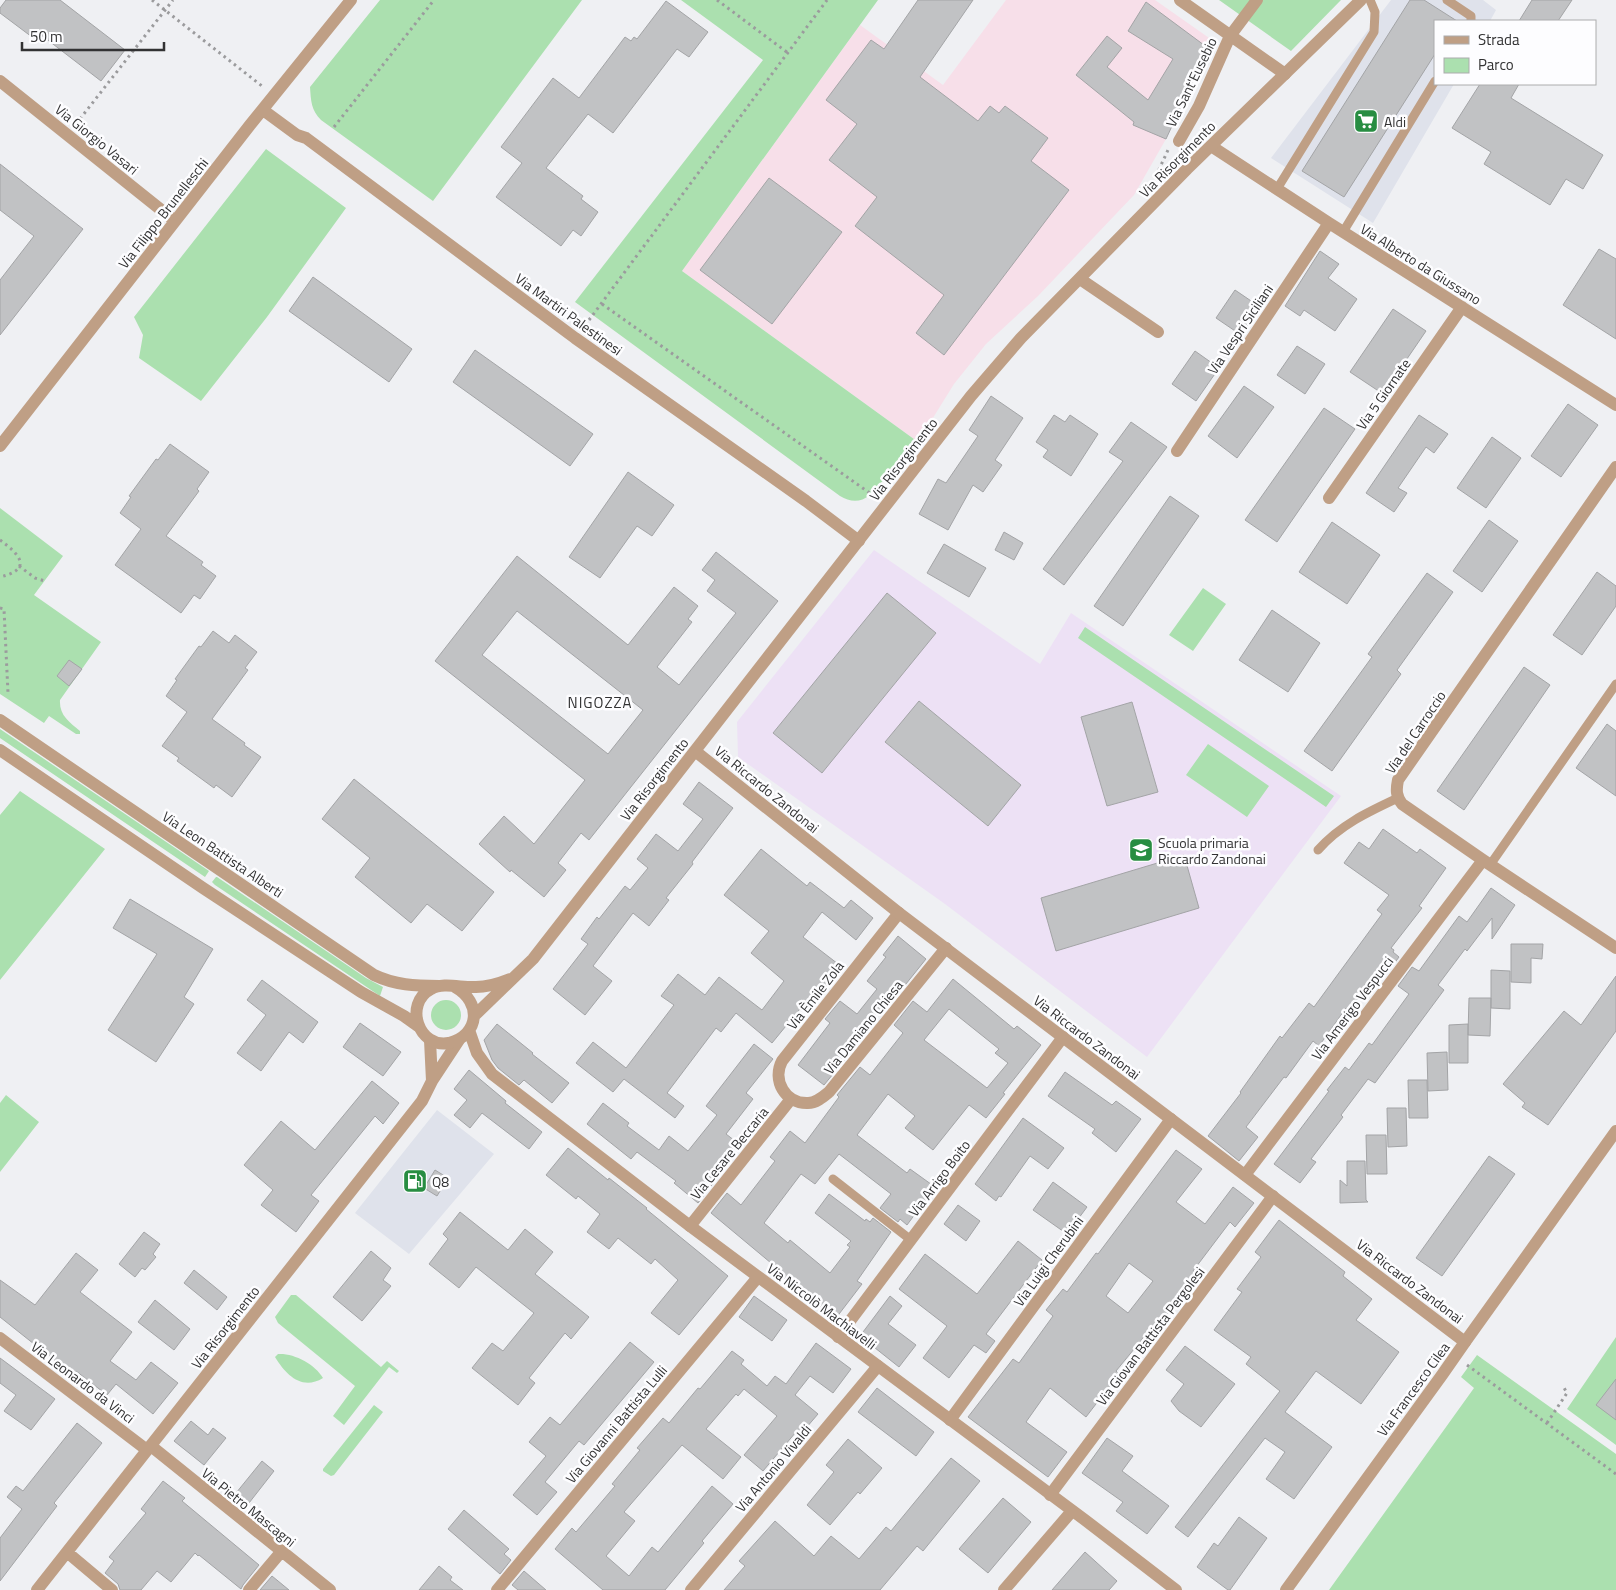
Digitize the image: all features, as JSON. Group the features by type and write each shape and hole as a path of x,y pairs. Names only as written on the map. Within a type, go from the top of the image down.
{"street":[{"name":"Via Filippo Brunelleschi","path":"0,446 281,86 351,0"},
{"path":"1180,0 1230,36"},
{"name":"Via Sant'Eusebio","path":"1179,141 1199,106 1230,36 1256,0"},
{"name":"Via Risorgimento","path":"474,1016 534,959 990,373 1021,338 1211,146 1361,0"},
{"name":"Via Sant'Eusebio","path":"1230,36 1285,74"},
{"name":"Via Giorgio Vasari","path":"0,81 175,221"},
{"name":"Via Martiri Palestinesi","path":"263,110 297,134 306,138 575,338 806,501 859,541"},
{"name":"Via Alberto da Giussano","path":"1211,146 1616,405"},
{"name":"Via Vespri Siciliani","path":"1177,451 1329,223"},
{"path":"1080,278 1158,332"},
{"name":"Via 5 Giornate","path":"1329,498 1462,307"},
{"name":"Via del Carroccio","path":"1398,798 1396,790 1398,780 1616,467"},
{"name":"Via Leon Battista Alberti","path":"0,720 374,975 398,984 439,986"},
{"path":"0,750 211,894 361,992 404,1016 418,1026 430,1040 444,1044 458,1040 470,1030 474,1016 473,1007 469,998 455,987 439,986 424,994 419,1001 416,1009 418,1026"},
{"name":"Via Riccardo Zandonai","path":"695,751 899,913 1465,1342"},
{"path":"1398,798 1402,804 1616,948"},
{"name":"Via Amerigo Vespucci","path":"1245,1175 1487,862"},
{"name":"Via Èmile Zola","path":"791,1099 779,1082 777,1075 778,1067 782,1060 899,913"},
{"name":"Via Damiano Chiesa","path":"791,1099 800,1102 815,1102 829,1092 946,948"},
{"name":"Via Risorgimento","path":"455,987 477,988 515,978"},
{"name":"Via Niccolò Machiavelli","path":"470,1030 477,1053 492,1074 690,1226 1176,1590"},
{"name":"Via Arrigo Boito","path":"838,1337 1063,1037"},
{"path":"430,1040 432,1081"},
{"name":"Via Risorgimento","path":"38,1590 422,1101 432,1081 458,1040"},
{"name":"Via Cesare Beccaria","path":"690,1226 791,1099"},
{"name":"Via Luigi Cherubini","path":"950,1420 1171,1119"},
{"name":"Via Francesco Cilea","path":"1286,1590 1616,1131"},
{"name":"Via Giovan Battista Pergolesi","path":"1050,1495 1273,1196"},
{"name":"Via Giovanni Battista Lulli","path":"497,1590 758,1277"},
{"name":"Via Leonardo da Vinci","path":"0,1338 149,1448"},
{"name":"Via Antonio Vivaldi","path":"691,1590 878,1366"},
{"name":"Via Pietro Mascagni","path":"149,1448 330,1590"},
{"path":"1004,1590 1072,1511"},
{"path":"249,1590 282,1552"},
{"path":"68,1553 112,1590"}],"lane":[{"path":"1277,189 1374,32 1375,12 1370,0"},
{"path":"1448,0 1471,16 1471,20"},
{"path":"1343,232 1434,83"},
{"path":"1487,862 1616,684"},
{"path":"1318,850 1329,837 1343,826 1398,798"},
{"path":"833,1179 911,1240"}],"path":[{"path":"152,0 261,86 269,76 281,86"},
{"path":"68,135 173,0"},
{"path":"334,127 434,0"},
{"path":"717,0 788,53"},
{"path":"589,320 827,0"},
{"path":"602,304 874,496"},
{"path":"0,540 17,553 19,558 19,566 16,571 0,577"},
{"path":"19,566 35,578 45,581"},
{"path":"0,608 4,609 8,693"},
{"path":"1455,1356 1616,1474"},
{"path":"1547,1423 1566,1393 1563,1386"}],"shaded area":[{"path":"1006,0 1155,0 1212,40 1166,139 1134,195 1038,296 986,344 954,384 918,442 682,271 860,25 943,85"},
{"name":"Aldi","path":"1391,0 1483,0 1496,10 1491,20 1434,20 1434,85 1453,85 1373,223 1271,158"},
{"path":"874,550 1040,664 1071,613 1341,796 1147,1057 945,904 738,757 737,722"},
{"path":"437,1110 494,1154 409,1254 355,1213"}],"green space":[{"path":"380,0 582,0 433,201 321,120 315,113 312,105 310,87"},
{"path":"681,0 878,0 682,271 918,442 870,495 862,499 848,500 840,496 575,302 763,60"},
{"path":"1219,0 1341,0 1291,51"},
{"path":"266,149 346,208 267,317 201,401 139,358 143,335 134,317"},
{"path":"0,508 63,556 34,595 101,642 60,700 63,714 80,731 80,734 76,734 49,716 44,723 0,694"},
{"path":"1203,588 1226,604 1193,651 1169,635"},
{"path":"1085,627 1334,796 1326,807 1078,638"},
{"path":"0,729 209,871 205,877 0,738"},
{"path":"1208,744 1269,786 1247,817 1186,775"},
{"path":"20,791 105,849 0,980 0,815"},
{"path":"216,877 366,978 383,987 380,996 215,885 212,882"},
{"path":"446,1000 457,1004 461,1015 457,1026 446,1030 435,1026 431,1015 435,1004"},
{"path":"6,1095 39,1122 0,1172 0,1103"},
{"path":"291,1295 296,1295 381,1367 387,1361 399,1371 397,1373 389,1367 344,1425 333,1416 355,1386 278,1323 275,1317"},
{"path":"1616,1337 1616,1445 1567,1409"},
{"path":"278,1354 291,1355 304,1360 315,1368 323,1378 308,1383 295,1379 279,1364 275,1357"},
{"path":"1477,1355 1616,1454 1616,1590 1329,1590 1474,1388 1461,1377"},
{"path":"374,1405 383,1412 334,1475 331,1476 323,1471 323,1469"}],"building":[{"path":"6,0 60,0 125,50 101,81 36,31 32,37 0,13 0,8"},
{"path":"918,0 973,0 920,77 978,121 990,106 999,113 1005,106 1048,138 1031,161 1069,190 944,355 916,333 944,295 855,226 877,197 829,160 857,124 826,100 871,40 884,49"},
{"path":"1410,0 1424,0 1455,20 1434,20 1434,56 1344,197 1302,171"},
{"path":"1532,0 1572,0 1559,20 1520,20"},
{"path":"666,1 708,32 689,57 677,49 613,133 588,114 546,168 583,196 581,199 598,212 581,236 573,230 561,246 496,197 522,163 501,147 553,78 579,98 625,37 631,41 634,37 637,39"},
{"path":"1146,2 1208,48 1166,139 1133,125 1134,122 1076,75 1107,36 1122,48 1107,67 1148,100 1173,59 1128,31"},
{"path":"1479,85 1518,85 1511,98 1603,155 1583,189 1566,179 1550,205 1484,164 1491,152 1452,128"},
{"path":"0,164 83,229 0,335 0,280 34,236 0,210"},
{"path":"769,178 842,232 772,324 700,270"},
{"path":"1599,249 1616,259 1616,339 1563,305"},
{"path":"1320,251 1339,264 1328,278 1357,299 1335,331 1304,310 1300,316 1285,306"},
{"path":"313,277 412,349 389,382 289,311"},
{"path":"1235,290 1260,307 1241,335 1216,318"},
{"path":"1393,309 1426,331 1383,394 1350,372"},
{"path":"1297,346 1325,364 1305,394 1277,375"},
{"path":"475,350 593,434 570,466 453,382"},
{"path":"1195,351 1219,368 1196,401 1172,384"},
{"path":"1244,386 1274,407 1237,458 1208,436"},
{"path":"991,396 1023,418 995,460 1002,465 983,492 973,485 948,530 919,514 938,479 946,483 978,436 969,430"},
{"path":"1568,404 1598,425 1561,477 1531,456"},
{"path":"1324,408 1355,429 1277,542 1245,520"},
{"path":"1054,415 1065,422 1070,415 1098,434 1071,476 1043,457 1048,450 1036,442"},
{"path":"1419,415 1448,434 1434,453 1426,447 1398,488 1407,493 1394,512 1366,493"},
{"path":"1131,422 1167,447 1064,585 1043,569 1123,461 1109,452"},
{"path":"1492,437 1521,458 1486,508 1457,488"},
{"path":"170,444 209,472 197,489 199,491 166,536 203,562 201,565 216,576 200,599 194,595 181,613 115,565 141,529 120,513 131,497 129,496 156,459 158,460"},
{"path":"628,472 674,505 652,536 637,526 600,578 569,557"},
{"path":"1170,496 1199,516 1123,626 1094,606"},
{"path":"1489,520 1518,541 1482,592 1453,571"},
{"path":"1332,522 1380,555 1347,604 1299,572"},
{"path":"1004,532 1023,543 1014,560 995,550"},
{"path":"944,544 986,568 969,597 927,573"},
{"path":"716,552 778,601 589,840 581,833 558,863 566,870 544,897 511,870 510,872 479,844 504,816 534,844 585,780 435,661 517,556 628,645 674,587 698,606 688,619 692,622 657,667 679,685 736,613 707,591 715,580 702,570","holes":["517,611 643,710 608,754 482,655"]},
{"path":"1597,572 1616,586 1616,606 1582,655 1553,635"},
{"path":"1427,573 1453,592 1397,670 1401,674 1332,771 1304,751 1372,657 1368,654"},
{"path":"887,593 936,633 822,773 773,733"},
{"path":"1272,610 1320,643 1288,692 1239,660"},
{"path":"213,631 229,643 235,635 257,652 245,668 248,670 212,719 261,757 232,797 216,785 214,788 177,761 179,758 162,746 187,712 166,696 177,680 175,679 199,646 201,647"},
{"path":"69,660 82,669 69,686 57,676"},
{"path":"1524,667 1550,685 1464,810 1437,791"},
{"path":"919,701 1021,785 988,826 885,742"},
{"path":"1132,702 1158,792 1107,806 1081,717"},
{"path":"1607,724 1616,731 1616,796 1576,768"},
{"path":"354,779 494,892 462,931 427,904 411,923 355,877 370,858 322,819"},
{"path":"699,782 733,808 666,898 669,900 649,926 633,913 593,966 612,981 585,1015 553,989 588,944 581,939 597,917 599,919 625,886 630,890 648,868 637,859 656,834 678,851 703,819 683,804"},
{"path":"1383,829 1417,853 1420,849 1446,868 1419,906 1422,908 1391,948 1399,957 1385,976 1379,971 1349,1010 1346,1008 1319,1046 1313,1041 1246,1127 1258,1137 1239,1161 1208,1136 1241,1093 1280,1036 1282,1038 1309,1003 1314,1007 1382,914 1377,910 1389,895 1344,863 1359,842 1369,849"},
{"path":"761,849 807,886 810,882 844,908 851,900 873,918 856,940 822,912 803,937 842,967 824,990 827,991 812,1010 804,1004 772,1043 736,1013 721,1032 716,1028 667,1093 684,1106 675,1118 624,1079 613,1092 576,1063 593,1042 626,1068 674,1005 661,996 678,974 705,995 719,977 762,1010 784,981 751,953 769,931 724,895"},
{"path":"1184,855 1199,908 1056,951 1041,898"},
{"path":"1491,888 1515,905 1492,939 1492,918 1467,951 1465,949 1438,985 1444,990 1375,1083 1368,1079 1341,1115 1343,1117 1311,1159 1316,1162 1300,1183 1274,1164 1345,1067 1349,1070 1369,1043 1372,1045 1409,994 1398,986 1412,967 1419,971 1459,916 1467,922"},
{"path":"130,899 213,949 184,997 194,1004 156,1062 108,1030 157,954 113,928"},
{"path":"898,936 926,959 881,1015 877,1012 844,1055 847,1057 824,1085 798,1065 830,1023 825,1019 840,1001 857,1014 877,989 867,981 886,957 883,955"},
{"path":"1511,944 1543,944 1542,959 1531,958 1531,983 1511,982"},
{"path":"1491,970 1510,971 1510,1009 1491,1008"},
{"path":"1616,976 1616,1031 1548,1125 1522,1107 1525,1103 1503,1084 1564,1011 1581,1025"},
{"path":"953,979 1014,1029 1017,1026 1041,1045 986,1118 969,1105 933,1150 905,1128 915,1116 888,1094 857,1135 907,1173 910,1169 935,1187 907,1225 900,1219 898,1222 880,1208 891,1194 839,1154 815,1184 801,1174 764,1223 788,1243 790,1240 830,1273 850,1247 847,1245 851,1241 815,1213 829,1194 865,1221 866,1219 870,1222 873,1218 891,1232 857,1281 862,1284 836,1318 769,1265 771,1263 711,1213 727,1193 741,1205 775,1161 770,1157 790,1131 805,1143 839,1097 837,1095 860,1067 870,1075 903,1033 894,1025 913,1001 927,1012","holes":["949,1009 999,1049 995,1053 1008,1063 987,1088 924,1040"]},
{"path":"262,980 318,1022 303,1043 289,1032 261,1071 237,1053 266,1015 247,1000"},
{"path":"1469,998 1491,998 1490,1036 1468,1035"},
{"path":"360,1023 401,1052 383,1076 343,1047"},
{"path":"497,1024 569,1083 552,1103 524,1080 519,1085 498,1068 492,1060 484,1040"},
{"path":"1468,1024 1468,1063 1449,1063 1449,1025"},
{"path":"754,1044 773,1059 746,1093 753,1099 726,1134 739,1144 711,1180 714,1182 698,1203 674,1183 676,1181 637,1152 631,1159 587,1124 603,1103 629,1123 627,1126 659,1150 669,1136 688,1151 717,1115 706,1106"},
{"path":"1447,1052 1448,1090 1428,1091 1427,1053"},
{"path":"469,1070 506,1101 505,1103 542,1132 529,1149 482,1113 470,1128 454,1115 467,1100 454,1089"},
{"path":"1065,1072 1112,1105 1116,1101 1141,1119 1116,1152 1092,1133 1095,1129 1048,1096"},
{"path":"1408,1080 1427,1080 1428,1118 1409,1118"},
{"path":"372,1081 399,1103 383,1124 375,1116 311,1195 319,1201 296,1232 261,1205 273,1190 244,1165 281,1121 315,1150"},
{"path":"1387,1108 1406,1108 1407,1146 1388,1147"},
{"path":"1023,1118 1064,1148 1048,1169 1030,1156 1001,1197 999,1196 996,1201 975,1184"},
{"path":"1366,1135 1386,1135 1387,1174 1367,1174"},
{"path":"568,1148 647,1208 728,1276 679,1335 651,1313 678,1280 655,1259 651,1264 618,1238 609,1249 587,1232 600,1214 578,1196 576,1199 546,1175"},
{"path":"1176,1150 1202,1169 1176,1202 1205,1224 1233,1187 1254,1203 1235,1227 1230,1222 1193,1271 1196,1274 1172,1308 1156,1329 1153,1326 1116,1371 1119,1374 1086,1417 1050,1388 1026,1422 1067,1452 1048,1477 968,1417 1013,1359 1019,1363 1053,1316 1046,1310 1063,1289 1067,1292 1096,1253 1098,1254","holes":["1129,1263 1153,1281 1128,1313 1106,1296"]},
{"path":"1489,1156 1515,1174 1442,1276 1416,1258"},
{"path":"1347,1161 1365,1161 1366,1200 1368,1202 1340,1203 1340,1180 1347,1186"},
{"path":"435,1170 448,1178 437,1196 424,1188"},
{"path":"1053,1182 1087,1207 1067,1234 1033,1210"},
{"path":"958,1205 980,1221 966,1241 944,1224"},
{"path":"460,1212 508,1250 525,1229 553,1252 535,1274 589,1317 571,1339 565,1333 529,1378 535,1383 518,1405 472,1368 492,1343 503,1351 534,1313 476,1267 459,1288 429,1264 448,1239 443,1234"},
{"path":"1279,1220 1345,1272 1343,1276 1372,1299 1356,1320 1399,1352 1361,1404 1316,1371 1285,1412 1332,1447 1294,1499 1266,1479 1285,1452 1265,1438 1188,1537 1175,1527 1280,1391 1246,1364 1251,1357 1214,1330 1242,1292 1237,1289 1261,1257 1255,1252"},
{"path":"144,1232 160,1244 153,1254 156,1257 145,1270 142,1268 135,1277 119,1264"},
{"path":"1018,1241 1042,1260 986,1334 995,1341 986,1353 974,1345 949,1378 923,1358 947,1326 899,1289 925,1254 977,1294"},
{"path":"371,1251 391,1268 383,1280 391,1286 362,1321 333,1297"},
{"path":"76,1253 98,1270 80,1292 132,1332 110,1361 136,1380 151,1362 178,1383 153,1414 116,1384 107,1395 76,1371 73,1375 0,1317 0,1280 35,1305"},
{"path":"194,1270 227,1297 217,1310 184,1283"},
{"path":"754,1296 787,1320 772,1341 739,1317"},
{"path":"890,1296 902,1306 888,1324 916,1345 899,1367 860,1336"},
{"path":"155,1300 190,1329 174,1350 138,1322"},
{"path":"630,1342 654,1362 584,1445 579,1441 545,1482 557,1492 537,1515 513,1495 546,1456 529,1442 550,1417 560,1425"},
{"path":"816,1343 851,1369 833,1393 810,1376 795,1395 818,1414 800,1435 796,1432 763,1471 744,1455 777,1416 744,1389 738,1396 736,1394 706,1429 741,1457 723,1479 682,1445 624,1512 635,1521 606,1556 629,1576 652,1547 658,1552 712,1486 733,1504 665,1590 603,1590 555,1549 572,1528 576,1532 615,1486 612,1484 640,1450 637,1448 663,1418 669,1423 732,1351 744,1360 741,1364 767,1386 775,1376 786,1384"},
{"path":"1185,1346 1235,1384 1201,1427 1179,1411 1171,1401 1184,1384 1166,1370"},
{"path":"0,1358 55,1399 31,1430 4,1411 16,1395 0,1383"},
{"path":"1616,1379 1616,1420 1596,1405"},
{"path":"877,1388 934,1432 916,1456 858,1412"},
{"path":"191,1421 208,1435 213,1428 226,1438 204,1465 174,1441"},
{"path":"77,1423 102,1443 54,1503 57,1506 0,1581 0,1538 22,1509 7,1497 16,1486 23,1491"},
{"path":"1107,1438 1133,1456 1122,1471 1169,1506 1147,1534 1116,1511 1123,1502 1082,1473"},
{"path":"848,1439 882,1468 860,1494 858,1492 830,1525 807,1505 834,1472 826,1465"},
{"path":"951,1458 980,1481 923,1551 917,1546 880,1590 724,1590 745,1566 739,1561 775,1521 814,1556 831,1536 859,1559 886,1527 891,1531"},
{"path":"262,1461 274,1471 249,1503 236,1493"},
{"path":"163,1481 185,1498 182,1501 259,1565 241,1589 195,1553 171,1582 157,1571 141,1590 120,1590 118,1584 105,1573 114,1561 109,1557 146,1513 141,1509"},
{"path":"1003,1498 1031,1522 988,1573 959,1549"},
{"path":"464,1510 509,1549 504,1554 511,1560 500,1574 448,1529"},
{"path":"1239,1517 1267,1538 1230,1590 1228,1590 1197,1567 1214,1543 1218,1546"},
{"path":"1085,1552 1117,1581 1109,1590 1052,1590"},
{"path":"439,1566 452,1577 450,1580 463,1590 419,1590"},
{"path":"524,1571 546,1590 518,1590 512,1585"},
{"path":"272,1576 289,1590 260,1590"}],"place":[{"name":"Aldi","path":"1366,121"},
{"name":"Scuola primaria Riccardo Zandonai","path":"1141,850"},
{"name":"Q8","path":"415,1181"}],"district":[{"name":"NIGOZZA","path":"600,702"}]}
